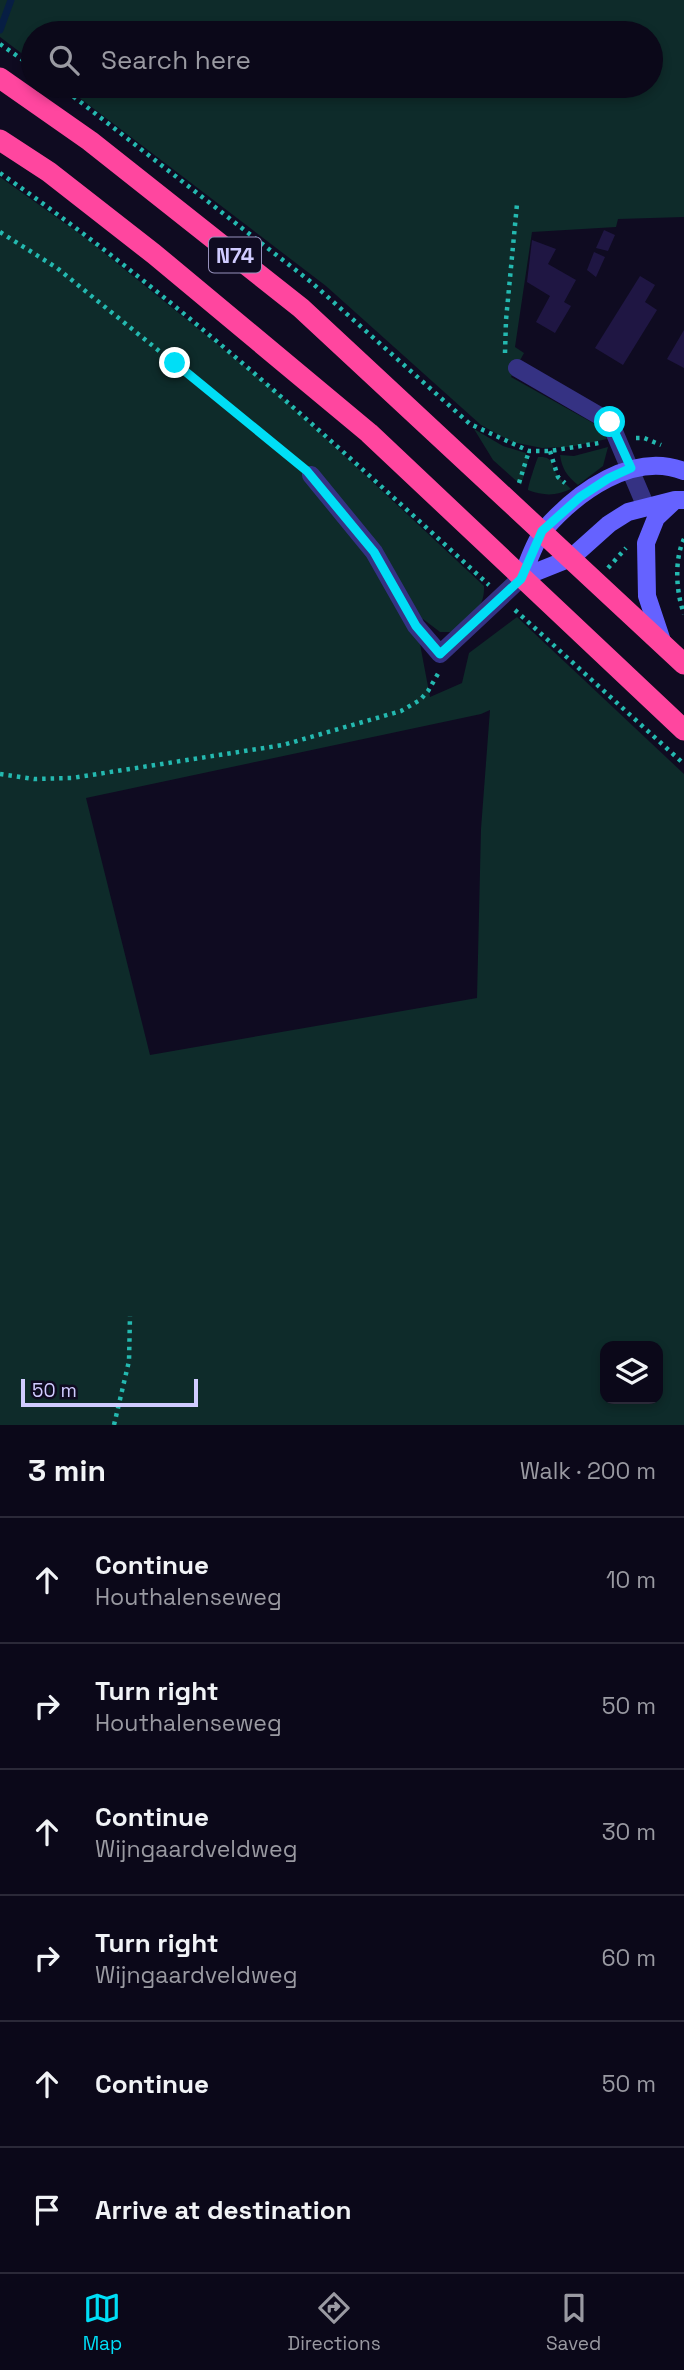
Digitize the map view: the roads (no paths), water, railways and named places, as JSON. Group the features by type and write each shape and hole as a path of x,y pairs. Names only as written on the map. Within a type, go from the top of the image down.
{"highway":[{"name":"N74","path":"0,78 21,93"},
{"name":"N74","path":"29,98 90,141 301,308 684,664"},
{"name":"N74","path":"0,140 49,172 154,254 358,424 684,730"}],"street":[{"path":"517,369 610,422 646,506"},
{"path":"521,579 542,531 580,497 609,478 631,468 667,464 684,471"},
{"path":"310,475 374,552 416,626 440,654 521,579 571,558 609,524 628,512 680,500"},
{"path":"663,644 646,596 646,542 656,518 680,500"}],"waterway":[{"path":"0,30 11,0"}]}
